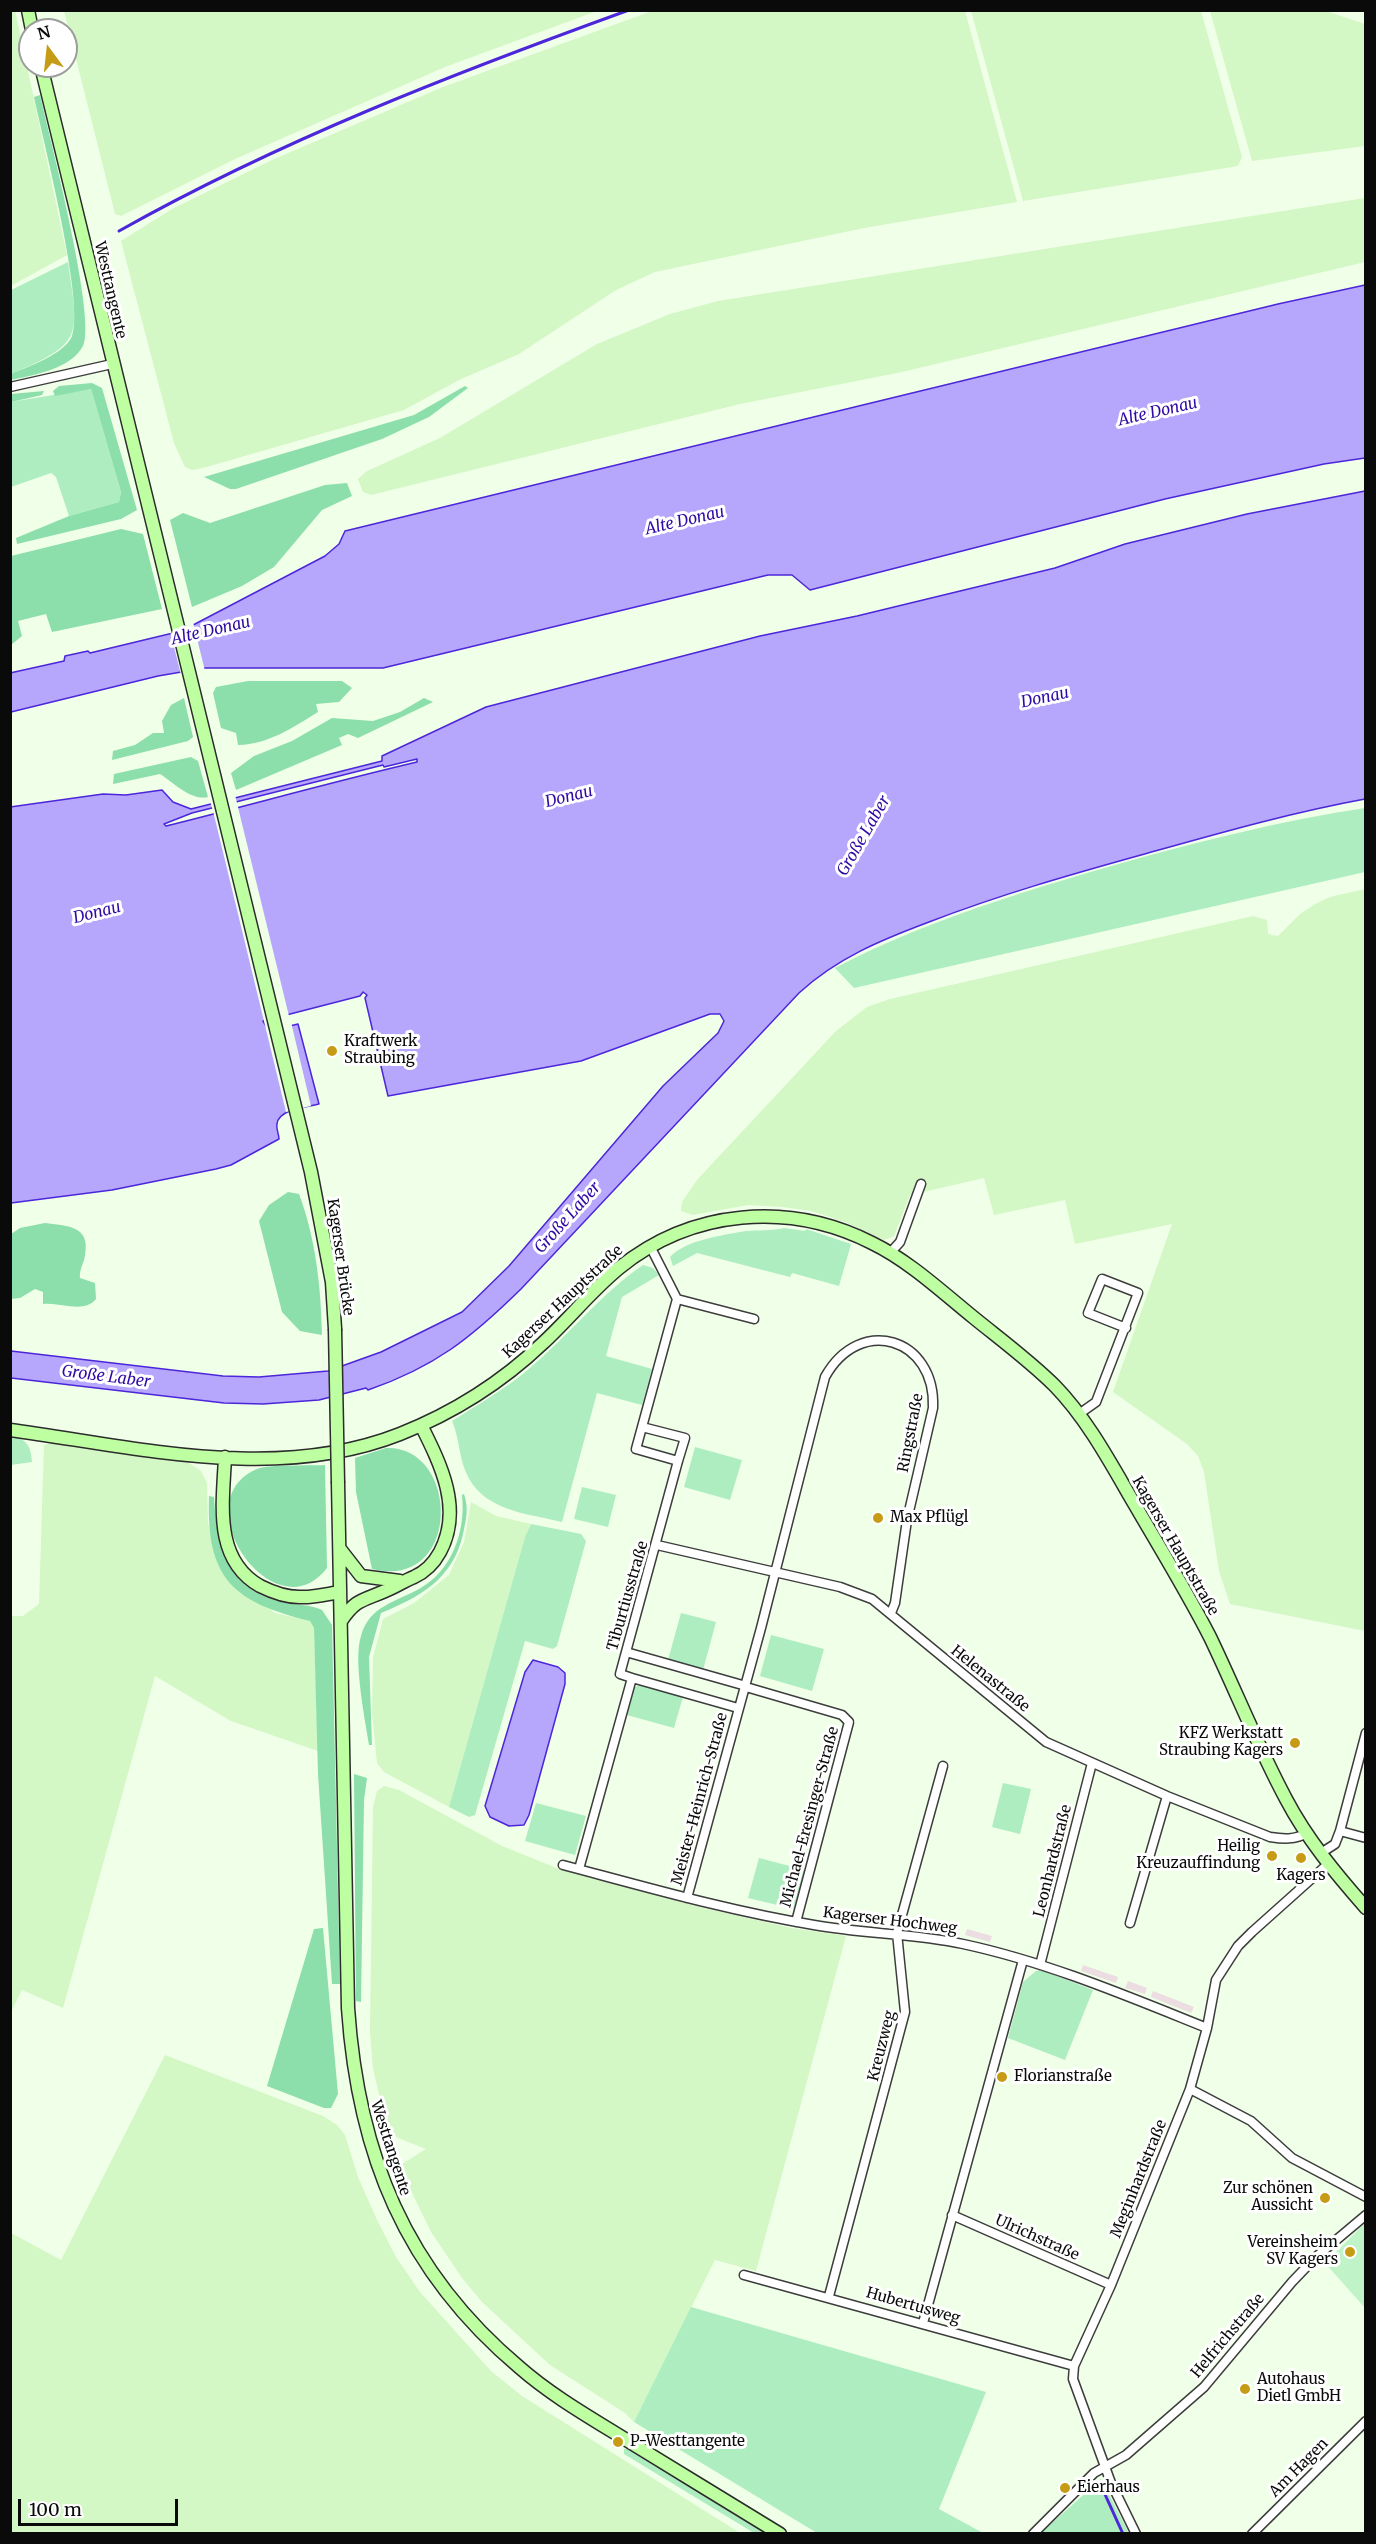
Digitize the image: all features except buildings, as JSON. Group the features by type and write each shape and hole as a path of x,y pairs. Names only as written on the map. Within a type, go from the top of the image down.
{"main road":[{"name":"Westtangente","path":"44,78 112,364 219,793"},
{"name":"Kagerser Brücke","path":"219,793 324,1232 335,1329 339,1548"},
{"name":"Kagerser Hauptstraße","path":"10,1430 225,1457 277,1458 325,1454 376,1442 421,1425 468,1401 517,1366 546,1341 602,1282 650,1246 700,1224 748,1216 800,1219 831,1226 890,1253 1028,1361 1056,1387 1079,1414 1113,1467 1207,1632 1287,1801 1328,1864 1365,1908"},
{"path":"341,1621 351,1606 362,1598 385,1591 400,1581 428,1569 437,1557 450,1527 449,1496 421,1425"},
{"path":"225,1457 223,1526 232,1559 241,1570 252,1581 283,1595 299,1597 340,1592"},
{"name":"Westtangente","path":"339,1548 348,2008 354,2076 374,2157 391,2200 412,2241 461,2311 519,2368 581,2412 780,2534"},
{"path":"339,1548 361,1576 400,1581"}],"street":[{"path":"10,387 112,364"},
{"path":"890,1253 900,1242 921,1184"},
{"path":"650,1246 677,1299 636,1449 678,1461"},
{"path":"1079,1414 1096,1402 1126,1328 1138,1293 1102,1278 1088,1312 1126,1328"},
{"path":"677,1299 754,1319"},
{"name":"Ringstraße","path":"775,1572 825,1377 832,1365 856,1345 884,1340 898,1344 911,1351 921,1362 934,1390 933,1408 911,1502 895,1603 891,1612"},
{"name":"Tiburtiusstraße","path":"632,1678 620,1674 685,1438 642,1427"},
{"name":"Helenastraße","path":"657,1545 855,1591 891,1612 958,1671 1046,1742 1167,1796 1270,1838 1285,1839 1307,1833"},
{"name":"Meister-Heinrich-Straße","path":"687,1898 738,1708 746,1687 775,1572"},
{"path":"626,1652 746,1687"},
{"path":"579,1869 632,1678"},
{"name":"Meister-Heinrich-Straße","path":"632,1678 738,1708"},
{"name":"Michael-Eresinger-Straße","path":"746,1687 842,1715 849,1722 796,1922"},
{"path":"1321,1853 1335,1844 1340,1831 1365,1733"},
{"name":"Leonhardstraße","path":"1040,1965 1092,1763"},
{"name":"Kreuzweg","path":"829,2296 905,2012 897,1933 943,1766"},
{"path":"1130,1923 1167,1796"},
{"path":"1340,1831 1365,1838"},
{"name":"Meginhardstraße","path":"1074,2366 1112,2285 1190,2089 1207,2028 1216,1980 1233,1954 1252,1932 1328,1864"},
{"name":"Kagerser Hochweg","path":"563,1865 687,1898 796,1922 897,1933 961,1943 1040,1965 1207,2028"},
{"path":"923,2323 1023,1960"},
{"path":"1190,2089 1251,2121 1292,2158 1365,2197"},
{"name":"Ulrichstraße","path":"952,2215 1112,2285"},
{"name":"Helfrichstraße","path":"1033,2534 1094,2473 1126,2455 1204,2387 1292,2282 1316,2257 1365,2215"},
{"name":"Hubertusweg","path":"744,2275 829,2296 1074,2366"},
{"path":"1074,2366 1073,2379 1105,2466 1136,2534"},
{"name":"Am Hagen","path":"1252,2534 1365,2421"}],"shaded area":[{"path":"967,1929 992,1936 990,1942 965,1935"},
{"path":"1083,1965 1118,1977 1116,1983 1081,1971"},
{"path":"1128,1981 1147,1988 1145,1994 1125,1988"},
{"path":"1153,1991 1194,2007 1191,2013 1151,1997"}],"green space":[{"path":"15,10 18,24 18,78 29,78 67,255 11,286 10,11"},
{"path":"64,10 597,11 445,67 235,159 121,216 115,214 78,66 78,18 66,18"},
{"path":"652,11 965,11 1017,202 864,228 655,272 616,290 519,354 459,380 404,410 203,468 192,470 185,467 174,443 121,241 172,209 272,160 443,87"},
{"path":"971,11 1201,11 1242,157 1238,166 1023,201"},
{"path":"1210,11 1326,11 1365,24 1365,146 1252,161"},
{"path":"40,95 78,265 86,329 83,346 70,360 51,370 11,380 11,374 62,349 72,336 74,318 68,257 34,97"},
{"path":"1365,198 1365,262 902,372 740,404 371,495 363,492 358,479 367,471 440,438 597,344 670,314 718,301"},
{"path":"68,262 74,307 71,335 64,345 52,354 11,374 11,290"},
{"path":"92,383 102,388 137,510 121,519 17,544 16,538 69,516 119,502 121,492 91,389 55,396 53,391 59,386"},
{"path":"465,386 468,388 429,417 382,439 236,489 230,489 204,477 414,415"},
{"path":"91,389 121,492 119,502 69,516 56,477 51,473 11,487 10,402"},
{"path":"44,391 42,395 11,402 11,394"},
{"path":"347,483 352,496 322,510 274,567 242,586 192,607 170,520 183,513 210,523 325,485"},
{"path":"121,529 143,534 162,609 52,632 46,614 18,621 22,636 11,645 11,556"},
{"path":"248,681 342,681 352,688 339,702 316,704 318,712 280,734 260,742 238,745 236,733 221,728 213,693 216,687"},
{"path":"184,698 193,737 188,741 112,760 113,751 135,745 153,733 164,733 162,721 171,705"},
{"path":"424,698 433,702 358,738 348,734 339,738 342,745 236,790 231,773 254,756 292,741 332,718 373,721 400,712"},
{"path":"191,757 198,761 208,797 202,798 189,794 160,774 113,784 114,774"},
{"path":"1365,808 1365,872 854,988 835,968 935,923 1073,877 1236,833"},
{"path":"1365,889 1365,1631 1230,1604 1219,1571 1204,1472 1198,1456 1187,1444 1113,1392 1172,1224 1075,1244 1065,1200 994,1215 984,1178 910,1195 894,1236 884,1240 845,1222 811,1211 783,1207 748,1205 693,1215 681,1211 682,1202 697,1180 836,1031 867,1007 890,999 1253,916 1267,920 1268,934 1278,936 1300,914 1315,904 1330,897"},
{"path":"288,1192 299,1194 310,1228 319,1282 322,1335 300,1331 282,1312 259,1221 269,1205"},
{"path":"45,1223 61,1225 81,1232 86,1245 80,1278 95,1283 96,1299 91,1303 79,1307 43,1304 43,1292 35,1289 20,1298 11,1299 11,1234 20,1228"},
{"path":"784,1228 805,1231 806,1229 851,1244 839,1286 792,1273 790,1277 697,1253 673,1266 670,1257 685,1246 705,1239 746,1231"},
{"path":"643,1265 653,1268 659,1275 622,1297 606,1356 652,1369 642,1405 597,1393 562,1522 519,1512 493,1502 472,1484 461,1458 452,1421 522,1375 599,1301"},
{"path":"11,1436 27,1444 32,1462 11,1465"},
{"path":"52,1443 183,1459 201,1471 207,1483 208,1523 218,1565 275,1613 311,1621 314,1628 318,1751 231,1721 155,1676 63,2008 22,1990 11,2012 11,1616 23,1616 39,1604 44,1445"},
{"path":"695,1447 742,1460 730,1500 684,1487"},
{"path":"386,1448 410,1453 428,1469 438,1491 441,1516 436,1540 423,1559 402,1570 372,1569 356,1492 355,1458"},
{"path":"325,1465 327,1568 306,1585 283,1586 262,1575 244,1556 232,1532 229,1508 236,1485 262,1467"},
{"path":"582,1487 616,1495 608,1527 574,1519"},
{"path":"464,1494 467,1509 463,1534 458,1550 443,1575 421,1593 381,1613 369,1657 372,1745 369,1745 359,1674 361,1636 370,1618 377,1611 419,1589 440,1572 448,1561 459,1536 463,1509 462,1495"},
{"path":"209,1496 214,1497 222,1549 236,1576 262,1596 322,1610 332,1625 340,1984 332,1984 318,1774 314,1628 310,1621 261,1605 243,1595 229,1582 219,1567 213,1548 209,1524"},
{"path":"471,1502 496,1516 531,1524 525,1537 449,1807 384,1772 377,1763 372,1713 373,1657 383,1619 414,1603 449,1575 464,1542"},
{"path":"531,1524 581,1534 586,1541 557,1646 553,1649 525,1641 475,1815 469,1817 449,1807 525,1537"},
{"path":"681,1613 716,1622 703,1670 668,1660"},
{"path":"771,1635 824,1649 812,1691 760,1676"},
{"path":"640,1685 683,1697 674,1728 627,1715 635,1687"},
{"path":"354,1774 367,1778 364,1800 361,2002 356,2001"},
{"path":"1003,1783 1031,1789 1020,1834 992,1827"},
{"path":"384,1786 399,1790 502,1846 559,1869 699,1907 791,1928 846,1936 756,2271 715,2260 634,2422 625,2413 550,2365 482,2302 462,2278 431,2232 399,2166 426,2149 398,2138 388,2130 373,2069 370,2032 373,1807 377,1791"},
{"path":"536,1803 586,1816 575,1855 525,1841"},
{"path":"759,1858 805,1870 794,1909 748,1898"},
{"path":"323,1928 338,2094 331,2108 324,2108 267,2086 314,1929"},
{"path":"1036,1971 1044,1971 1093,1990 1065,2060 1008,2038 1023,1982"},
{"path":"165,2055 323,2116 337,2125 345,2135 358,2177 396,2257 420,2292 491,2371 522,2396 740,2533 11,2533 11,2233 61,2260"},
{"path":"1365,2223 1365,2308 1325,2263"},
{"path":"691,2307 986,2392 939,2509 983,2533 817,2533 634,2422"},
{"path":"624,2449 766,2533 754,2533 624,2454"},
{"path":"1101,2479 1129,2533 1041,2533"}],"water":[{"name":"Alte Donau","path":"1365,285 1365,458 1324,464 1165,499 810,590 792,575 768,575 383,668 205,668 158,676 11,712 10,673 64,661 65,656 88,651 90,653 173,633 195,624 325,556 339,544 345,531 1278,304"},
{"path":"1365,491 1365,799 1253,824 1034,886 911,929 844,960 799,993 503,1306 451,1349 433,1361 392,1381 368,1390 366,1388 319,1400 263,1404 224,1403 11,1378 11,1351 223,1376 259,1377 328,1371 381,1352 462,1312 509,1266 663,1086 718,1033 724,1021 720,1014 710,1014 581,1061 388,1096 365,998 367,995 363,992 360,996 263,1021 269,1031 298,1024 319,1104 282,1115 277,1124 279,1139 231,1165 216,1169 112,1190 11,1203 10,807 103,794 126,795 162,790 173,802 191,809 382,761 382,756 486,707 760,636 857,616 1055,568 1125,544 1247,514","holes":["417,759 417,762 166,826 164,824 192,813 383,765 384,767"]},
{"path":"533,1660 558,1667 565,1673 565,1684 529,1815 524,1825 509,1826 490,1817 485,1806 525,1672"}],"pier":[{"path":"193,622 205,671 181,675 170,631"},
{"path":"235,795 289,1016 266,1024 269,1028 291,1022 311,1106 286,1112 210,801"}],"waterway":[{"path":"119,231 243,167 370,110 499,58 629,10"},
{"path":"1103,2490 1123,2534"}],"place":[{"name":"Kraftwerk Straubing","path":"332,1051"},
{"name":"Max Pflügl","path":"878,1518"},
{"name":"KFZ Werkstatt Straubing Kagers","path":"1295,1743"},
{"name":"Heilig Kreuzauffindung","path":"1272,1856"},
{"name":"Kagers","path":"1301,1858"},
{"name":"Florianstraße","path":"1002,2077"},
{"name":"Zur schönen Aussicht","path":"1325,2198"},
{"name":"Vereinsheim SV Kagers","path":"1350,2252"},
{"name":"Autohaus Dietl GmbH","path":"1245,2389"},
{"name":"P-Westtangente","path":"618,2442"},
{"name":"Eierhaus","path":"1065,2488"}],"water label":[{"name":"Donau","path":"1045,698"},
{"name":"Donau","path":"569,797"},
{"name":"Große Laber","path":"864,836"},
{"name":"Donau","path":"97,913"},
{"name":"Große Laber","path":"568,1218"},
{"name":"Große Laber","path":"106,1377"}]}
